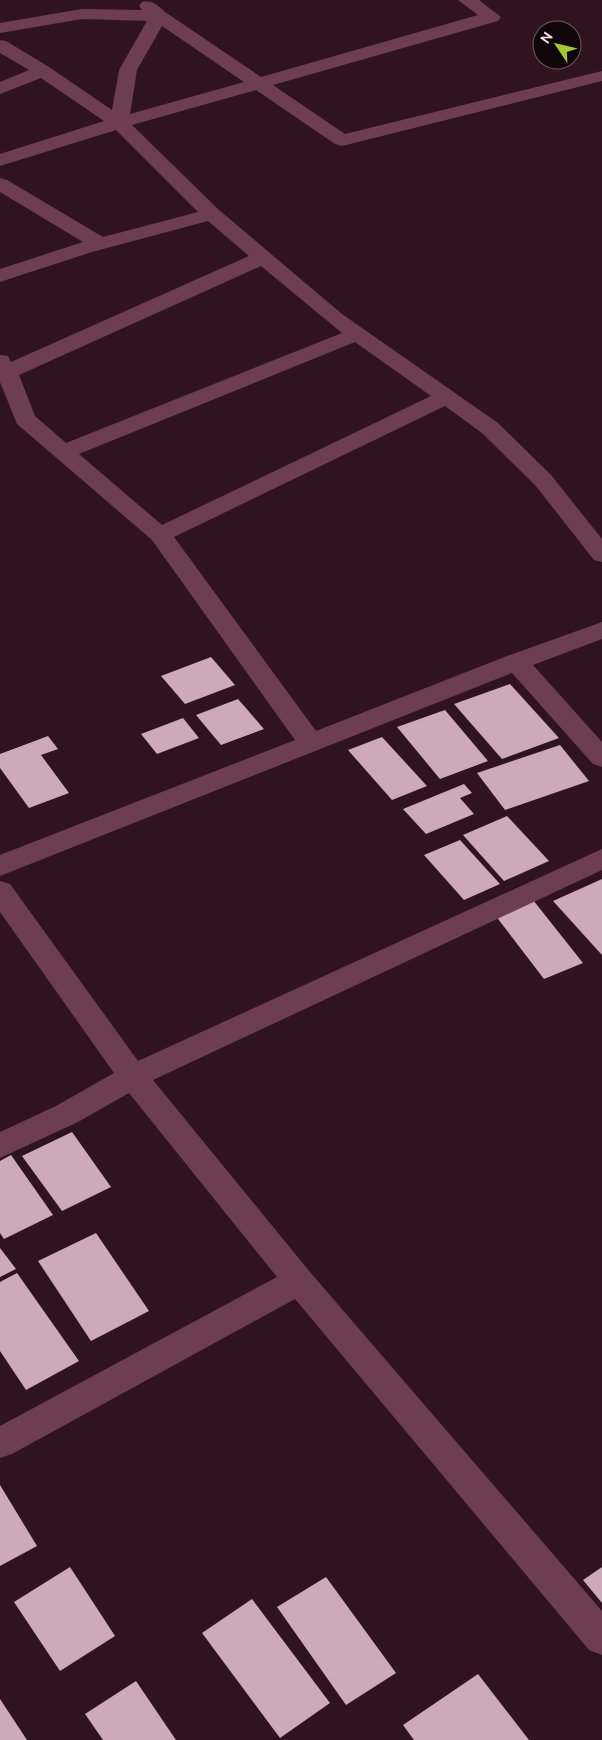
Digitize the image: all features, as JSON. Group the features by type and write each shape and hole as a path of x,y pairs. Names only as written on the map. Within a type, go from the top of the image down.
{"street":[{"path":"142,0 159,16 342,140 602,76"},
{"path":"0,160 119,123 492,17 467,0"},
{"path":"0,28 82,14 159,16"},
{"path":"119,123 128,70 159,16"},
{"path":"0,45 43,71 119,123 212,214 335,318 490,428 543,480 602,555"},
{"path":"0,88 43,71"},
{"path":"0,184 100,244"},
{"path":"0,276 100,244 212,214"},
{"path":"263,257 4,366 25,419 160,535 311,743"},
{"path":"63,452 357,334"},
{"path":"160,535 447,397"},
{"path":"0,866 516,662 602,630"},
{"path":"516,662 602,758"},
{"path":"0,1146 67,1114 133,1076 602,859"},
{"path":"0,891 133,1076 299,1281 602,1638"},
{"path":"0,1443 299,1281"}],"building":[{"path":"211,657 235,685 185,704 161,676"},
{"path":"510,684 559,738 502,759 454,704"},
{"path":"238,699 264,729 221,745 196,715"},
{"path":"445,710 488,761 440,779 397,727"},
{"path":"183,718 199,738 157,754 141,734"},
{"path":"48,736 58,749 41,755 69,793 29,808 0,768 0,754"},
{"path":"382,737 427,786 392,800 348,750"},
{"path":"560,745 589,781 505,810 477,773"},
{"path":"464,784 472,793 460,798 474,814 426,834 403,809"},
{"path":"507,816 549,861 504,881 463,835"},
{"path":"460,840 500,884 464,900 424,855"},
{"path":"602,879 602,955 553,901"},
{"path":"533,900 583,963 544,979 495,915"},
{"path":"72,1132 111,1187 62,1211 22,1156"},
{"path":"11,1155 53,1215 4,1239 0,1233 0,1161"},
{"path":"96,1233 149,1311 91,1341 38,1261"},
{"path":"0,1248 16,1269 0,1277"},
{"path":"17,1273 79,1361 26,1390 0,1351 0,1282"},
{"path":"0,1485 37,1546 0,1566"},
{"path":"70,1567 115,1636 60,1671 14,1602"},
{"path":"602,1567 602,1603 583,1580"},
{"path":"326,1577 396,1673 346,1705 277,1607"},
{"path":"252,1599 330,1703 280,1738 202,1633"},
{"path":"478,1674 529,1740 414,1740 403,1725"},
{"path":"136,1681 176,1740 103,1740 85,1714"},
{"path":"0,1699 27,1740 0,1740"}]}
